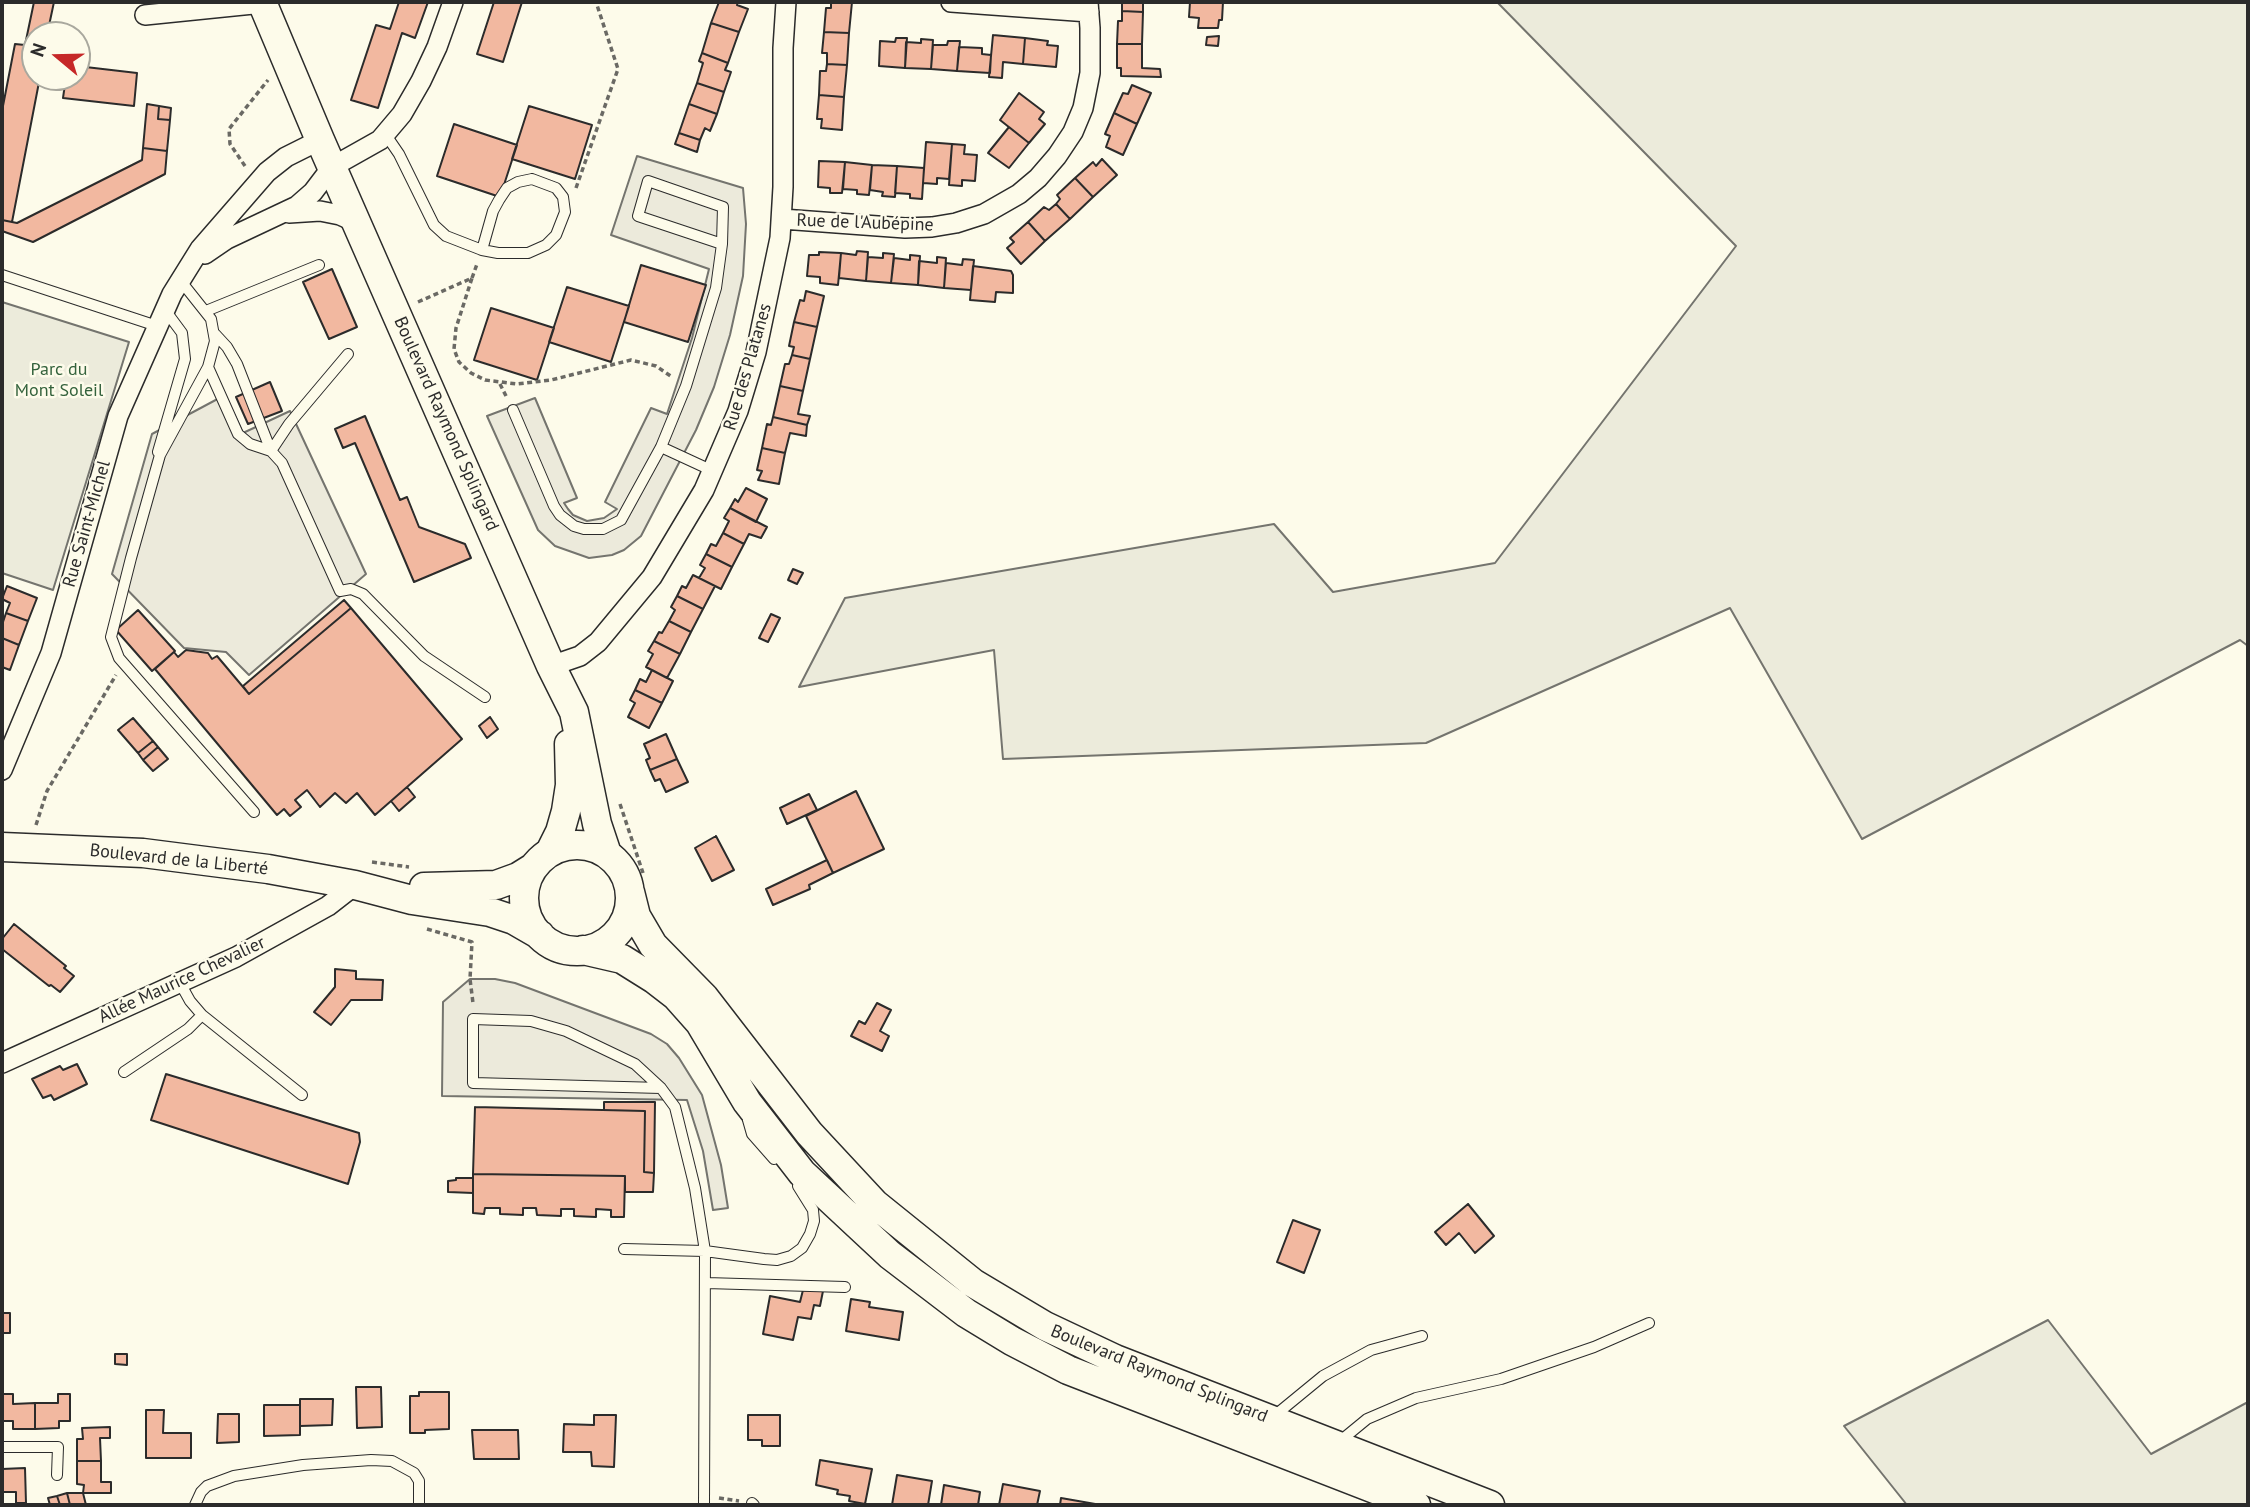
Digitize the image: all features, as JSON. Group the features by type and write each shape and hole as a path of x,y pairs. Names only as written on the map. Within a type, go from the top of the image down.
{"main road":[{"name":"Boulevard Raymond Splingard","path":"262,2 320,140 578,723 597,824 607,854"},
{"path":"542,860 559,848 576,845 592,847 607,854 624,873 630,892 627,916 618,931 600,946 583,950 557,947 540,935 530,921 524,899 527,882 564,822 570,767 567,727 551,666"},
{"name":"Boulevard de la Liberté","path":"18,847 162,854 257,867 360,873 441,888 496,885 518,877 542,860"},
{"name":"Boulevard de la Liberté","path":"360,873 412,900 491,912 514,920 540,935"},
{"name":"Boulevard Raymond Splingard","path":"630,892 636,916 653,946 704,997 792,1155 849,1177 896,1223 966,1277 1045,1326 1115,1359 1490,1505"},
{"name":"Boulevard Raymond Splingard","path":"583,950 611,954 622,959 668,990 700,1023 758,1117 833,1203 890,1255 978,1321 1068,1370 1416,1505"}],"street":[{"path":"145,15 262,2"},
{"path":"332,167 368,149 386,135 402,114 426,71 453,2"},
{"name":"Rue des Platanes","path":"551,666 571,661 587,651 619,619 652,577 713,471 738,411 756,352 772,283 782,219 783,48 786,2"},
{"path":"951,2 1088,7"},
{"name":"Rue de l'Aubépine","path":"782,219 897,228 932,227 969,220 1009,202 1038,178 1057,156 1079,119 1090,73 1088,7"},
{"name":"Rue Saint-Michel","path":"2,770 51,653 118,416 180,280 200,249 267,172 286,157 320,140"},
{"name":"Rue Saint-Michel","path":"180,280 202,256 220,243 281,215 309,196 332,167"},
{"name":"Rue Saint-Michel","path":"281,215 320,211 340,215 358,223"},
{"name":"Allée Maurice Chevalier","path":"2,1063 245,952 334,902 360,873"}],"lane":[{"path":"386,135 399,154 434,225 446,236 482,250 518,255 537,250 556,235 565,212 563,197 556,188 533,179 507,188 493,211 482,250"},
{"path":"513,410 554,506 566,521 584,529 603,529 621,520 661,447 687,386 716,288 722,244 723,207 648,181 638,216 722,244"},
{"path":"206,311 319,265"},
{"path":"2,275 161,318 182,332 185,359 162,432 155,473"},
{"path":"180,280 206,311 215,334 237,364 271,451 282,463 340,591 351,589 363,594 424,656 485,697"},
{"path":"215,334 208,367 160,455 112,628 115,651 123,662 254,812"},
{"path":"271,451 289,424 348,354"},
{"path":"208,367 238,434 250,443 271,451"},
{"path":"661,447 713,471"},
{"path":"180,983 202,1015 302,1095"},
{"path":"124,1072 188,1029 202,1015"},
{"path":"661,1088 472,1083 473,1019 520,1020 555,1027 624,1057 645,1071 661,1088 675,1107 680,1118 697,1198 705,1251 704,1501"},
{"path":"624,1249 705,1251 777,1260 791,1256 802,1248 814,1221 813,1210 792,1155"},
{"path":"706,1283 845,1287"},
{"path":"1336,1444 1367,1419 1416,1398 1501,1379 1594,1348 1649,1323"},
{"path":"1259,1445 1270,1419 1323,1376 1371,1350 1422,1336"},
{"path":"2,1447 58,1447 57,1475"},
{"path":"195,1505 207,1486 234,1476 303,1465 371,1460 392,1461 414,1473 419,1481 419,1505"}],"path":[{"path":"565,204 578,185 618,69 596,2"},
{"path":"252,172 242,163 230,144 229,129 274,73"},
{"path":"416,303 472,278 456,328 454,349 459,362 471,373 485,380 517,384 551,380 631,360 656,366 687,386"},
{"path":"18,847 47,791 123,662"},
{"path":"360,873 419,869"},
{"path":"424,928 472,942 470,979 473,1019"},
{"path":"704,1501 753,1504"}],"green space":[{"path":"1497,2 2248,2 2248,646 2240,640 1862,839 1730,608 1426,743 1003,759 994,650 799,687 845,598 1274,524 1333,592 1495,563 1736,246"},
{"name":"Parc du Mont Soleil","path":"2,302 129,342 53,590 2,573"},
{"path":"2048,1320 2151,1454 2248,1402 2248,1505 1907,1505 1844,1426"}],"shaded area":[{"path":"637,156 743,188 746,224 743,276 730,335 714,387 696,430 641,536 624,550 612,555 589,558 555,546 538,530 487,416 535,398 577,498 564,503 568,509 573,515 587,521 604,518 617,509 605,502 651,408 667,414 692,338 709,269 611,235"},
{"path":"225,395 243,433 290,411 366,574 249,675 226,652 184,648 112,574 152,434"},
{"path":"470,979 495,979 515,983 651,1034 667,1044 702,1095 721,1165 728,1208 713,1210 703,1151 687,1100 442,1096 443,1002"}],"building":[{"path":"34,2 54,2 50,21 30,21"},
{"path":"399,2 428,2 415,38 402,33 378,108 351,100 376,25 390,29"},
{"path":"494,2 522,2 503,62 477,54"},
{"path":"719,2 738,2 737,5 748,9 739,32 711,23"},
{"path":"831,2 852,2 849,33 824,32 826,8 831,8"},
{"path":"1122,2 1143,2 1143,12 1122,11"},
{"path":"1190,2 1223,2 1222,20 1219,20 1218,28 1198,28 1199,18 1189,17"},
{"path":"1122,11 1143,12 1142,44 1117,44 1118,21 1122,21"},
{"path":"711,23 739,32 728,63 702,53"},
{"path":"824,32 849,33 847,65 827,64 827,53 822,53"},
{"path":"993,35 1025,38 1023,64 1003,62 1002,78 989,77"},
{"path":"1219,36 1218,46 1206,45 1207,37"},
{"path":"896,38 907,38 905,68 879,66 880,41 895,42"},
{"path":"1025,38 1048,41 1047,45 1058,46 1056,67 1023,64"},
{"path":"921,39 933,40 931,69 905,68 906,42 921,43"},
{"path":"948,41 960,41 957,71 931,69 933,45 947,45"},
{"path":"15,44 21,45 21,91 37,91 12,222 2,220 2,111"},
{"path":"1117,44 1142,44 1142,68 1160,69 1161,77 1121,76 1121,68 1117,68"},
{"path":"959,47 982,48 982,54 991,55 990,73 957,71"},
{"path":"702,53 728,63 725,70 731,72 724,92 697,83 703,63 699,61"},
{"path":"827,64 847,65 844,97 819,95 820,71 826,71"},
{"path":"91,68 137,73 134,106 63,98 64,91 91,91"},
{"path":"697,83 724,92 717,114 689,104"},
{"path":"1132,85 1151,93 1137,124 1114,113 1123,93 1128,94"},
{"path":"1019,93 1044,112 1039,119 1045,124 1029,143 1000,120"},
{"path":"819,95 844,97 842,130 821,128 822,119 817,119"},
{"path":"147,104 159,106 158,119 170,120 167,151 143,148"},
{"path":"689,104 717,114 710,131 705,128 700,140 679,133"},
{"path":"159,106 171,108 170,120 158,119"},
{"path":"529,106 592,125 575,179 512,159"},
{"path":"1114,113 1137,124 1123,155 1106,147 1110,136 1105,134"},
{"path":"454,124 517,145 500,197 437,176"},
{"path":"1009,127 1029,143 1009,168 988,153"},
{"path":"679,133 700,140 697,152 675,144"},
{"path":"926,142 952,144 949,179 937,178 937,184 923,183"},
{"path":"952,144 965,145 964,154 977,155 975,181 962,180 962,186 949,185"},
{"path":"143,148 167,151 165,174 33,242 2,231 2,220 17,223 142,160"},
{"path":"1102,159 1117,175 1093,197 1075,178 1093,162 1096,166"},
{"path":"819,161 845,162 842,193 830,193 830,188 818,187"},
{"path":"845,162 872,165 869,195 857,194 857,190 843,189"},
{"path":"872,165 897,166 895,197 882,196 883,192 870,190"},
{"path":"897,166 924,168 922,199 910,198 910,194 895,193"},
{"path":"1075,178 1093,197 1070,219 1056,204 1060,199 1057,195"},
{"path":"1056,204 1070,219 1045,241 1028,222 1044,207 1049,210"},
{"path":"1028,222 1045,241 1021,264 1007,248 1014,242 1010,238"},
{"path":"857,251 868,252 866,281 839,278 841,253 856,255"},
{"path":"819,252 841,253 838,285 820,283 820,277 807,276 809,255 819,255"},
{"path":"883,253 894,254 891,283 866,281 868,257 883,258"},
{"path":"910,255 920,256 918,285 891,283 894,258 910,260"},
{"path":"937,257 946,258 944,288 918,285 919,261 937,263"},
{"path":"963,259 974,260 971,290 944,288 946,263 962,265"},
{"path":"641,265 706,285 688,342 624,322"},
{"path":"973,266 1011,271 1013,293 996,292 995,302 970,300"},
{"path":"332,269 357,327 329,339 303,282"},
{"path":"567,287 629,306 611,362 549,342"},
{"path":"806,291 824,296 817,327 794,322 800,300 804,301"},
{"path":"491,308 554,328 537,380 474,360"},
{"path":"794,322 817,327 810,359 792,355 794,347 789,346"},
{"path":"792,355 810,359 803,391 780,386 785,364 789,364"},
{"path":"270,382 282,411 248,424 236,397"},
{"path":"780,386 803,391 798,414 810,416 807,425 773,417"},
{"path":"365,416 400,500 407,497 419,527 465,544 471,558 414,582 355,443 343,448 335,429"},
{"path":"773,417 807,425 806,436 790,433 785,453 762,448 767,424 771,425"},
{"path":"762,448 785,453 779,484 758,480 762,471 757,470"},
{"path":"746,488 767,499 756,522 730,508 735,499 738,502"},
{"path":"730,508 767,527 761,538 749,534 744,544 723,533 729,521 724,518"},
{"path":"723,533 744,544 732,567 706,554 711,544 716,546"},
{"path":"706,554 732,567 721,589 699,578 705,568 700,565"},
{"path":"793,569 803,573 797,584 788,580"},
{"path":"693,575 715,586 703,609 677,596 682,586 686,588"},
{"path":"7,586 37,598 28,621 6,613 10,603 2,599"},
{"path":"677,596 703,609 691,632 669,621 675,610 671,607"},
{"path":"344,600 351,608 249,694 243,686"},
{"path":"351,608 462,739 375,815 357,793 346,803 335,793 320,807 307,790 295,800 301,807 290,816 284,809 277,815 155,669 174,652 178,657 186,650 208,653 212,659 217,656 249,694"},
{"path":"138,610 175,651 152,671 116,630"},
{"path":"6,613 28,621 19,645 2,638"},
{"path":"771,614 780,618 768,642 759,638"},
{"path":"669,621 691,632 680,654 654,641"},
{"path":"2,638 19,645 10,670 2,667"},
{"path":"654,641 680,654 667,678 646,667 653,654 648,651"},
{"path":"652,670 673,681 662,703 635,690 640,679 646,682"},
{"path":"635,690 662,703 649,728 628,717 635,703 630,700"},
{"path":"490,717 498,729 487,738 479,726"},
{"path":"133,718 153,741 138,753 118,730"},
{"path":"666,734 677,759 650,770 646,760 650,758 644,744"},
{"path":"153,741 158,747 143,760 138,753"},
{"path":"158,747 168,759 153,771 143,760"},
{"path":"677,759 688,782 666,792 660,779 655,781 650,770"},
{"path":"407,787 415,797 399,811 391,801"},
{"path":"856,791 884,849 833,873 806,816"},
{"path":"809,794 817,810 787,824 780,808"},
{"path":"716,836 734,870 712,881 695,848"},
{"path":"827,860 833,873 809,885 810,889 773,905 766,889"},
{"path":"14,924 66,966 64,968 74,976 60,992 2,949 2,939"},
{"path":"335,969 356,971 356,979 383,980 382,1000 351,1000 331,1025 314,1012 335,987"},
{"path":"877,1003 891,1010 880,1031 889,1036 882,1051 851,1036 859,1021 865,1024"},
{"path":"77,1064 87,1084 54,1100 51,1095 43,1098 32,1079 60,1066 63,1070"},
{"path":"166,1074 359,1133 360,1142 348,1184 151,1120"},
{"path":"604,1102 655,1102 654,1173 644,1172 645,1111 604,1110"},
{"path":"475,1107 645,1111 644,1172 654,1173 653,1192 625,1192 625,1176 473,1174"},
{"path":"473,1174 625,1176 624,1217 611,1217 611,1210 596,1209 596,1217 574,1216 574,1209 561,1209 561,1216 537,1215 536,1208 523,1208 523,1215 500,1214 500,1208 485,1208 484,1214 473,1213"},
{"path":"473,1178 473,1193 448,1192 448,1181"},
{"path":"1468,1204 1494,1236 1475,1253 1459,1233 1446,1245 1435,1232"},
{"path":"1293,1220 1320,1230 1304,1273 1277,1262"},
{"path":"803,1290 823,1291 820,1306 814,1305 811,1319 798,1317 793,1340 763,1334 770,1296 800,1302"},
{"path":"851,1299 870,1302 869,1307 903,1312 899,1340 846,1331"},
{"path":"2,1313 10,1313 10,1333 2,1333"},
{"path":"115,1354 127,1354 127,1365 115,1364"},
{"path":"356,1387 381,1387 382,1427 357,1428"},
{"path":"419,1392 449,1392 449,1429 410,1433 410,1396 419,1396"},
{"path":"3,1394 13,1394 13,1404 35,1403 35,1429 13,1429 13,1421 3,1421"},
{"path":"58,1394 70,1394 70,1421 59,1421 59,1428 35,1429 35,1403 58,1403"},
{"path":"300,1399 333,1399 332,1425 300,1426"},
{"path":"264,1405 300,1405 300,1435 264,1436"},
{"path":"146,1410 164,1410 163,1433 191,1433 191,1458 146,1458"},
{"path":"218,1414 239,1414 239,1442 217,1443"},
{"path":"594,1415 616,1415 614,1467 592,1466 591,1452 563,1452 564,1424 594,1425"},
{"path":"748,1415 780,1415 780,1446 762,1446 762,1440 748,1440"},
{"path":"110,1427 110,1438 100,1438 101,1461 77,1461 77,1439 83,1439 82,1428"},
{"path":"472,1430 518,1430 519,1459 474,1459"},
{"path":"820,1460 872,1469 865,1504 849,1501 850,1496 837,1494 838,1490 816,1485"},
{"path":"77,1461 101,1461 101,1482 111,1482 111,1493 83,1493 84,1485 77,1484"},
{"path":"25,1468 26,1503 16,1503 16,1492 2,1492 2,1469"},
{"path":"897,1475 932,1481 928,1505 892,1505"},
{"path":"1003,1484 1040,1491 1037,1505 999,1505"},
{"path":"944,1485 980,1492 978,1505 941,1505"},
{"path":"67,1493 70,1505 60,1505 57,1496"},
{"path":"67,1493 83,1493 86,1505 70,1505"},
{"path":"57,1496 60,1505 50,1505 48,1498"},
{"path":"1061,1498 1101,1505 1060,1505"}]}
